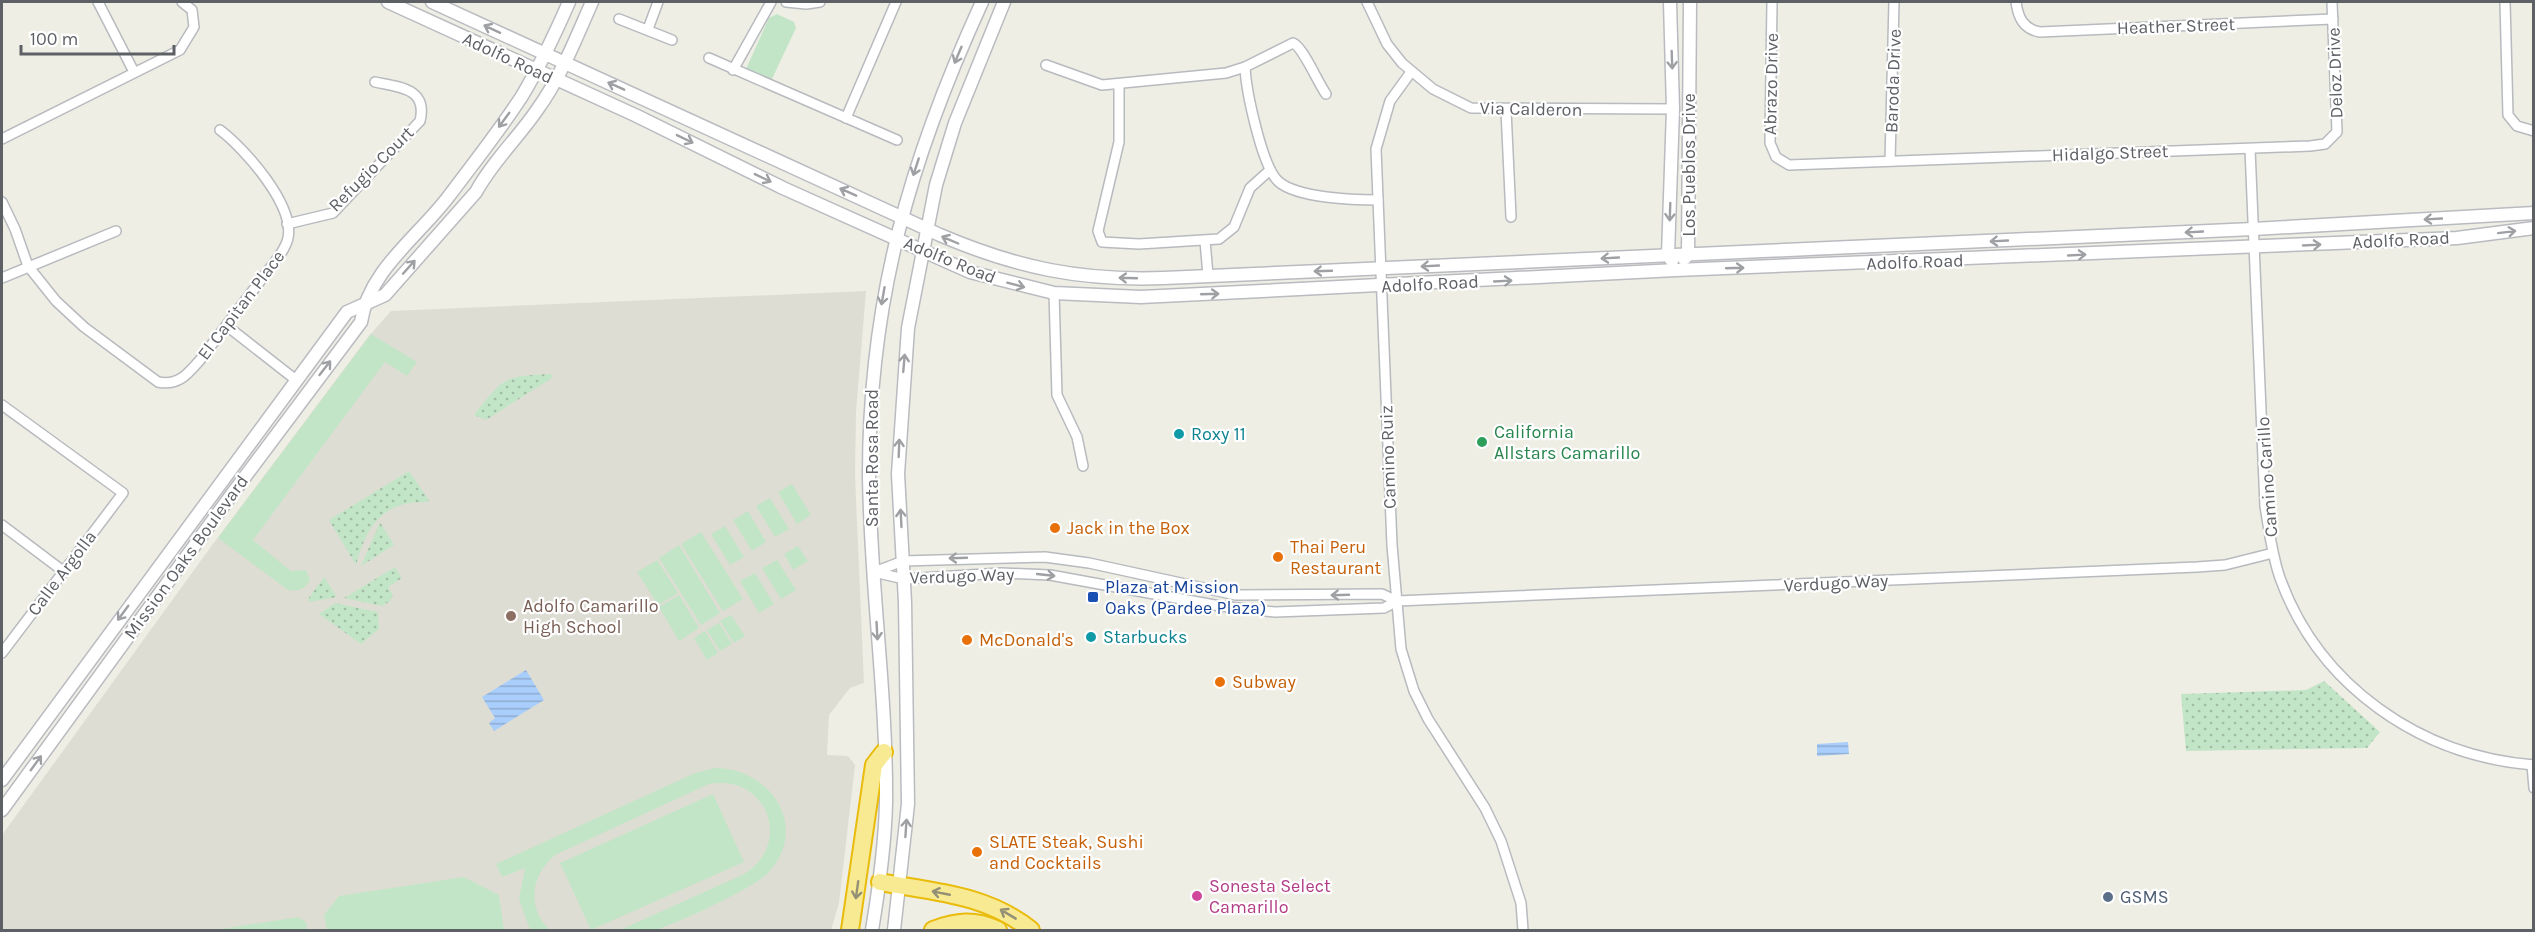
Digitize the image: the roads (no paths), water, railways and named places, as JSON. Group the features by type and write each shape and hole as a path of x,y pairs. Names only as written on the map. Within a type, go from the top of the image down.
{"highway":[{"path":"850,930 874,765 884,752"},
{"path":"879,882 982,901 1014,917 1031,930"},
{"path":"933,930 948,924 969,921 998,930"}],"main road":[{"name":"Adolfo Road","path":"388,2 637,116 783,188 921,251 970,272 1054,293 1123,297 1382,286 1677,270 2457,238 2534,228"},
{"name":"Adolfo Road","path":"432,2 980,252 1050,272 1130,279 2253,229 2534,213"},
{"name":"Mission Oaks Boulevard","path":"2,810 361,322 364,303 373,284 447,198 521,96 545,54 569,2"},
{"name":"Mission Oaks Boulevard","path":"2,780 346,312 385,295 476,192 484,177 539,108 564,63 592,2"},
{"name":"Santa Rosa Road","path":"872,930 886,803 869,475 871,408 879,321 895,239 929,124 982,2"},
{"name":"Santa Rosa Road","path":"894,930 908,784 904,579 898,474 908,328 921,251 936,184 955,123 1004,2"},
{"name":"Los Pueblos Drive","path":"1670,2 1673,109 1668,255 1677,270 1688,255 1690,2"},
{"path":"204,534 201,525 203,518 301,386 307,374 307,365"}],"street":[{"path":"98,2 134,72"},
{"path":"2,139 180,50 194,27 192,10 182,2"},
{"path":"648,29 658,2"},
{"path":"734,70 771,2"},
{"path":"786,2 806,4 820,2"},
{"path":"846,118 896,2"},
{"name":"Via Calderon","path":"1367,2 1387,44 1411,72 1433,89 1471,108 1506,110 1673,109"},
{"name":"Abrazo Drive","path":"1772,2 1769,127 1770,143 1776,157 1790,165 1890,161"},
{"name":"Baroda Drive","path":"1890,161 1894,2"},
{"name":"Heather Street","path":"2016,2 2022,22 2030,29 2040,32 2333,19"},
{"name":"Deloz Drive","path":"2328,140 2337,132 2332,2"},
{"path":"2505,2 2507,110 2512,122 2523,130 2534,131"},
{"path":"620,19 672,40"},
{"path":"1046,65 1099,85 1119,84 1222,73 1245,67 1288,44 1296,44 1326,94"},
{"path":"709,58 897,140"},
{"path":"1245,67 1257,129 1270,170 1279,182 1293,189 1342,200 1378,200"},
{"name":"Camino Ruiz","path":"1411,72 1395,91 1380,128 1376,149 1391,522 1401,649 1414,691 1442,744 1485,808 1501,841 1519,894 1523,930"},
{"name":"Refugio Court","path":"287,224 333,213 420,121 422,111 418,99 411,90 375,82"},
{"path":"1119,84 1119,142 1098,231 1099,238 1104,243 1132,244 1219,239 1232,230 1250,188 1270,170"},
{"path":"1506,110 1511,217"},
{"name":"El Capitan Place","path":"28,266 56,302 84,327 158,382 172,384 187,375 280,255 289,237 279,203 263,176 234,140 220,130"},
{"name":"Hidalgo Street","path":"1890,161 2250,149 2310,146 2325,144 2328,140"},
{"name":"Camino Carillo","path":"2250,149 2265,507 2280,578 2306,632 2341,676 2371,705 2392,720 2443,745 2502,762 2533,765"},
{"path":"2,202 15,229 28,266"},
{"path":"2,278 116,231"},
{"path":"1205,241 1208,275"},
{"path":"1054,293 1057,395 1077,437 1083,466"},
{"path":"227,326 296,380"},
{"name":"Calle Argolla","path":"2,405 123,493 2,653"},
{"path":"2,525 63,571"},
{"name":"Verdugo Way","path":"874,572 904,579 1001,573 1050,575 1220,606 1275,612 1384,608 1397,601 2197,567 2225,565 2273,553"},
{"name":"Verdugo Way","path":"874,572 903,561 1045,557 1089,563 1236,595 1382,594 1397,601"},
{"path":"2533,765 2534,788"}],"water":[{"path":"526,670 544,700 494,731 489,723 495,718 482,697"},
{"path":"1848,742 1849,754 1817,756 1817,744"}],"place":[{"name":"Roxy 11","path":"1179,434"},
{"name":"California Allstars Camarillo","path":"1482,442"},
{"name":"Jack in the Box","path":"1055,528"},
{"name":"Thai Peru Restaurant","path":"1278,557"},
{"name":"Plaza at Mission Oaks (Pardee Plaza)","path":"1093,597"},
{"name":"Adolfo Camarillo High School","path":"511,616"},
{"name":"Starbucks","path":"1091,637"},
{"name":"McDonald's","path":"967,640"},
{"name":"Subway","path":"1220,682"},
{"name":"SLATE Steak, Sushi and Cocktails","path":"977,852"},
{"name":"Sonesta Select Camarillo","path":"1197,896"},
{"name":"GSMS","path":"2108,897"}]}
